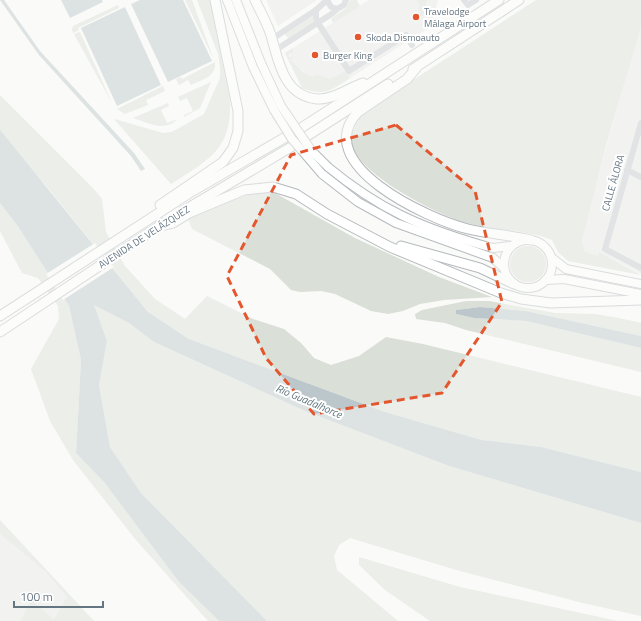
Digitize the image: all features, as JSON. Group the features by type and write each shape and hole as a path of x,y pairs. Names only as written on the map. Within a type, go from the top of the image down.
{"highway":[{"path":"171,201 223,162 233,148 238,131 238,110 215,0"},
{"path":"255,0 272,39 274,51 280,68 289,85 304,95 317,99 332,96 346,89 374,80"},
{"path":"303,133 374,80 499,0"},
{"path":"303,133 417,67 519,0"},
{"path":"417,67 407,79 358,112 352,118 347,126 345,143 353,161 394,195 436,218 468,229 531,240"},
{"name":"AVENIDA DE VELÁZQUEZ","path":"0,316 171,201 289,141"},
{"name":"AVENIDA DE VELÁZQUEZ","path":"0,332 159,226 173,223 180,215 289,141"},
{"path":"180,215 244,190 273,187 296,194 360,232 417,259 501,293 521,299 570,303 641,300"},
{"path":"360,232 406,248 480,268 514,284"}],"main road":[{"path":"227,0 253,67 278,108 303,133 328,167 365,196 412,221 482,245 493,248 511,246 525,240 531,240 544,246 552,258 566,269 641,284"},
{"path":"236,0 278,108 289,141 322,174 358,202 396,223 488,256 504,268"},
{"path":"511,246 505,255 504,268 506,274 514,284 523,288 531,288 546,280 552,266 552,258"},
{"path":"546,280 564,279 641,294"}],"street":[{"path":"272,39 316,10 327,0 331,7 337,9"},
{"path":"274,51 318,24 337,9 342,7 346,0"},
{"path":"466,3 476,0"},
{"path":"316,10 318,24 349,71 406,35 412,45"},
{"name":"CALLE ÁLORA","path":"641,123 605,249 641,268"},
{"path":"627,170 641,177"}],"highlighted area":[{"path":"396,125 475,191 502,302 442,393 314,414 266,358 227,276 291,155"}],"shaded area":[{"path":"185,0 192,0 214,59"},
{"path":"197,0 210,0 230,101 230,118 227,131 215,152 196,168 171,184 114,119 163,133 172,132 204,114 220,78 220,68 218,54"},
{"path":"266,0 317,0 278,26"},
{"path":"350,0 357,0 360,6 333,23 331,19 346,8"},
{"path":"369,0 438,0 430,27 350,78 345,71 330,79 317,74 313,77 292,64 289,53 293,53 293,48"},
{"path":"427,0 423,15 415,20 415,17 421,13 418,8 420,6 417,1"},
{"path":"536,0 641,0 641,24 638,37 606,145 582,241 585,252 598,256 599,252 641,275 568,261 558,252 552,240 522,232 471,224 441,213 403,194 385,182 369,169 358,157 352,145 352,132 364,112"},
{"path":"118,5 119,8 78,28 79,30 73,33 73,26"},
{"path":"313,16 314,22 288,38 285,34"},
{"path":"641,24 641,274 599,252 598,256 585,252 582,241 599,172"},
{"path":"80,32 112,103 74,34"},
{"path":"293,48 293,53 289,53 289,57 293,57 290,60 302,71 313,77 317,74 330,79 345,71 350,78 328,91 316,92 302,88 285,53"},
{"path":"215,62 213,72 207,77 191,85 188,80 179,85 176,79 181,77 182,79"},
{"path":"211,82 200,108 184,117 184,115 193,111 187,98 180,101 178,97"},
{"path":"163,86 165,91 146,100 148,105 125,114 117,109"},
{"path":"0,95 93,188 102,199 106,232 125,266 155,299 185,319 207,296 253,319 284,329 301,343 314,358 331,365 359,356 386,337 423,344 641,397 641,472 541,447 482,440 385,412 189,339 148,312 48,188 0,134"},
{"path":"168,103 169,106 161,110 167,123 177,119 172,123 162,126 150,124 133,118"},
{"path":"258,192 275,193 355,238 439,277 492,297 444,300 420,304 403,311 388,314 371,311 335,294 321,291 300,292 291,290 270,269 192,229 188,219 213,206"},
{"path":"0,203 19,228 69,306 81,360 76,453 104,482 179,582 219,621 208,621 136,540 73,460 50,421 31,369 59,319 58,306 38,278 22,273 0,231"},
{"path":"528,246 538,249 543,254 546,264 543,274 538,279 528,282 518,279 513,274 510,264 513,254 518,249"},
{"path":"466,301 489,301 555,313 595,314 641,323 641,336 526,311 480,307 456,310 456,314 474,318 526,321 641,348 641,372 466,330 445,323 416,319 415,314 422,310"},
{"path":"93,304 129,323 154,342 305,411 449,466 641,523 641,616 583,603 460,571 350,538 339,545 334,556 337,570 398,621 267,621 141,493 110,447 99,385 107,341"},
{"path":"0,520 94,621 20,621 31,600 54,619 67,597 46,572 0,534"},
{"path":"0,534 46,572 67,597 54,619 31,600 20,621 0,621"},
{"path":"359,557 460,587 618,621 430,621 385,590 359,565"}],"water":[{"path":"0,0 4,0 40,51 134,153 145,169 141,171 131,156 39,55"},
{"path":"61,0 102,0 103,2 70,18"},
{"path":"140,0 183,0 212,61 168,82 131,4"},
{"path":"125,7 161,85 117,106 81,28"},
{"name":"Río Guadalhorce","path":"0,130 148,312 189,339 385,412 482,440 541,447 641,472 641,523 449,466 305,411 154,342 129,323 94,305 107,341 99,385 110,447 141,493 267,621 219,621 179,582 104,482 76,453 81,360 69,306 19,228 0,203"},
{"path":"480,307 526,311 641,336 641,348 526,321 474,318 456,314 456,310"}],"pier":[{"path":"95,243 114,267 63,300 46,274"}],"place":[{"name":"Travelodge Málaga Airport","path":"416,17"},
{"name":"Skoda Dismoauto","path":"358,37"},
{"name":"Burger King","path":"315,55"}]}
